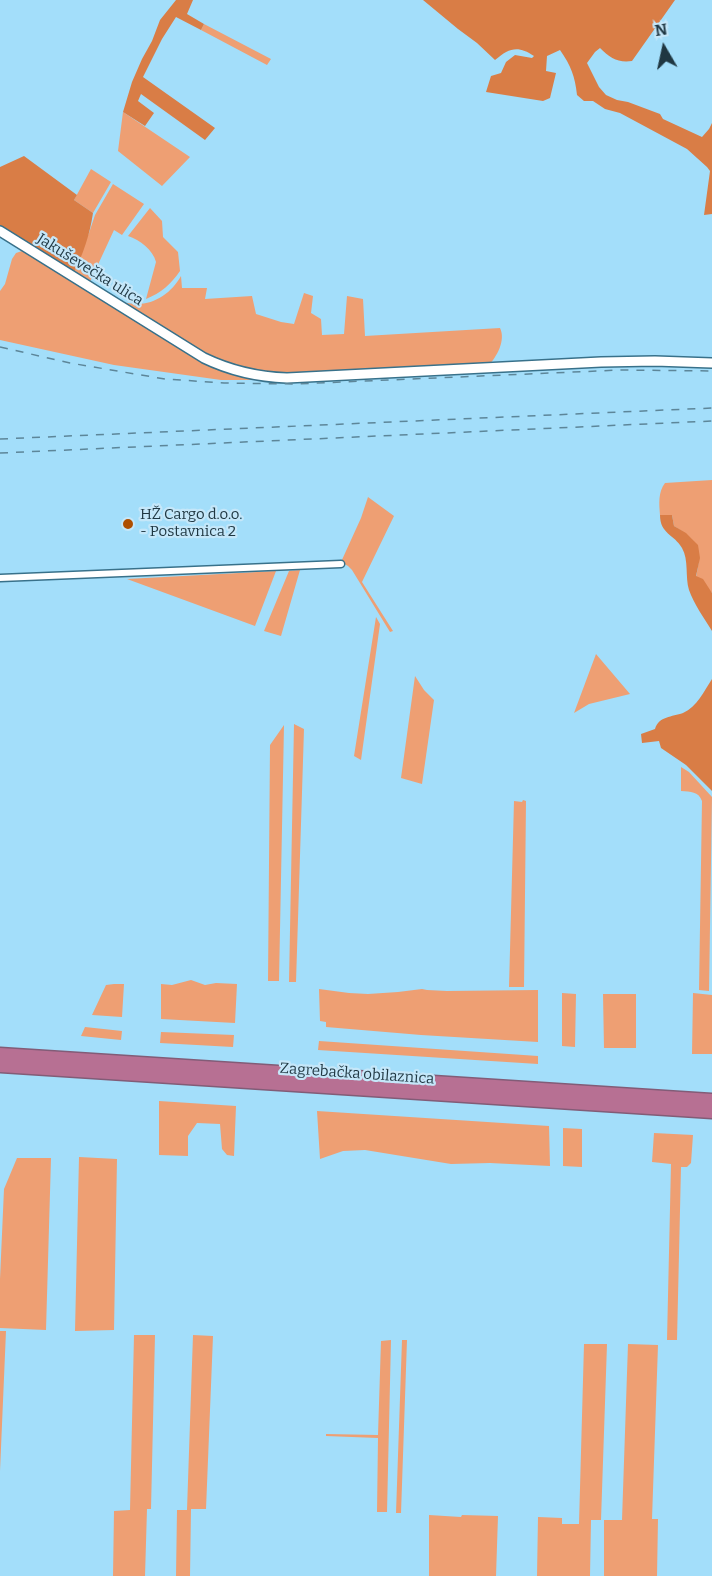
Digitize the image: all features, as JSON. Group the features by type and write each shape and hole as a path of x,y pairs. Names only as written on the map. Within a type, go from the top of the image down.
{"highway":[{"name":"Zagrebačka obilaznica","path":"0,1054 712,1100"},
{"name":"Zagrebačka obilaznica","path":"0,1066 712,1112"}],"main road":[{"name":"Jakuševečka ulica","path":"0,231 164,334 219,365 262,377 356,375 601,362 712,363"}],"street":[{"path":"0,578 341,564"}],"shaded area":[{"path":"176,0 193,0 187,14 204,24 201,30 176,17 143,77 215,128 205,140 141,94 138,101 154,113 145,126 123,112 132,82 160,20"},
{"path":"423,0 675,0 632,61 614,59 600,48 587,63 599,87 606,95 660,114 663,119 702,137 712,123 712,214 704,215 710,171 707,167 687,149 620,113 605,109 593,101 584,101 577,95 572,71 560,50 547,56 546,71 556,73 550,98 543,101 486,92 491,76 501,73 506,62 515,55 532,58 534,56 523,50 514,49 495,60"},
{"path":"204,24 271,59 267,65 201,30"},
{"path":"123,112 190,157 162,186 118,151"},
{"path":"24,156 77,195 74,200 93,213 86,244 73,274 0,227 0,167"},
{"path":"91,169 111,182 93,213 74,200"},
{"path":"113,184 144,204 122,235 114,230 89,284 70,272 95,215"},
{"path":"150,208 162,221 163,237 178,252 180,271 165,288 146,299 156,262 152,253 145,246 128,236"},
{"path":"25,250 207,362 277,380 221,380 114,365 0,340 0,291 5,284 12,259 16,253"},
{"path":"181,276 182,288 207,288 205,299 252,296 256,314 294,324 304,293 313,296 311,313 321,319 322,335 344,334 347,296 363,299 365,336 500,328 501,343 495,358 488,366 289,375 245,370 208,356 117,302 137,304 151,302 168,292"},
{"path":"712,480 712,593 696,577 699,559 697,546 689,536 674,526 672,515 660,515 659,502 665,483"},
{"path":"368,497 394,516 362,582 393,631 390,632 352,570 341,562"},
{"path":"660,515 672,515 674,526 686,533 698,545 700,558 696,576 703,579 712,593 712,631 689,590 682,548 662,526"},
{"path":"300,570 281,636 264,631 289,571"},
{"path":"276,571 255,626 127,579"},
{"path":"376,617 380,624 361,760 354,756"},
{"path":"596,654 630,694 589,704 574,713"},
{"path":"415,676 434,700 422,784 401,778"},
{"path":"712,679 712,791 686,765 661,748 659,741 642,743 641,734 655,729 663,719 683,713 692,707"},
{"path":"294,724 304,729 296,982 289,982"},
{"path":"284,725 279,981 268,981 270,745"},
{"path":"681,767 689,772 712,797 709,991 699,990 702,801 696,794 681,791"},
{"path":"514,801 522,802 526,801 524,987 509,987"},
{"path":"191,980 205,985 237,984 235,1023 161,1019 161,984 172,985"},
{"path":"124,984 122,1017 92,1015 106,985"},
{"path":"319,989 368,994 422,989 538,990 538,1042 326,1027 326,1022 320,1021"},
{"path":"562,993 576,994 575,1047 562,1046"},
{"path":"693,993 712,995 712,1054 692,1054"},
{"path":"603,994 636,994 636,1048 604,1048"},
{"path":"85,1027 122,1031 121,1040 81,1036"},
{"path":"161,1032 234,1035 233,1047 160,1043"},
{"path":"319,1041 538,1056 538,1064 318,1050"},
{"path":"159,1101 236,1106 234,1156 227,1155 222,1149 220,1124 197,1123 188,1136 188,1156 159,1155"},
{"path":"317,1111 549,1126 550,1166 451,1164 365,1150 343,1151 320,1159"},
{"path":"563,1128 582,1129 582,1167 563,1166"},
{"path":"654,1133 693,1135 691,1163 687,1167 681,1167 677,1340 667,1340 671,1164 652,1162"},
{"path":"79,1157 117,1159 114,1330 75,1331"},
{"path":"17,1158 51,1158 46,1330 0,1328 4,1189"},
{"path":"0,1331 6,1331 0,1471"},
{"path":"134,1335 155,1335 151,1509 147,1509 145,1576 113,1576 114,1511 130,1510"},
{"path":"193,1335 213,1336 206,1509 191,1509 190,1576 176,1576 177,1510 187,1510"},
{"path":"391,1340 387,1512 377,1512 378,1438 326,1436 326,1434 378,1435 381,1341"},
{"path":"402,1340 407,1340 401,1513 396,1513"},
{"path":"584,1344 607,1344 601,1520 591,1520 590,1576 537,1576 538,1517 562,1518 562,1524 579,1524"},
{"path":"628,1344 658,1345 652,1519 658,1519 657,1576 604,1576 604,1520 622,1520"},
{"path":"429,1515 498,1516 496,1576 429,1576"}],"railway":[{"path":"0,347 70,363 165,379 224,383 295,384 621,370 712,371"},
{"path":"0,439 712,408"},
{"path":"0,453 712,421"}],"place":[{"name":"HŽ Cargo d.o.o. - Postavnica 2","path":"128,524"}]}
